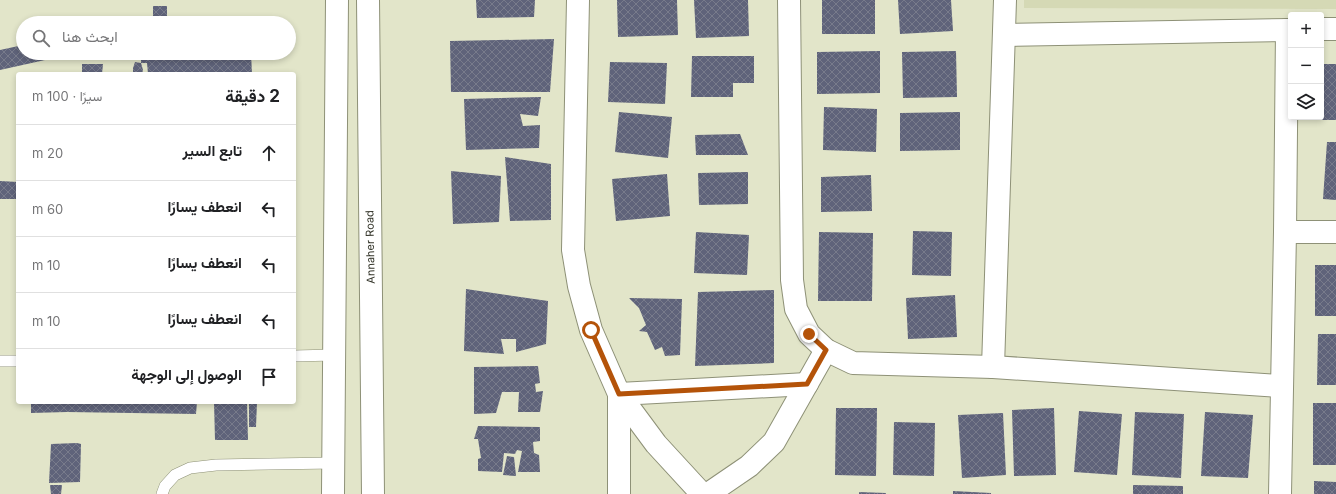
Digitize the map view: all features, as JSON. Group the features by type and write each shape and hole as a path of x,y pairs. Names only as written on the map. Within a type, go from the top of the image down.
{"street":[{"path":"333,494 337,0"},
{"name":"Annaher Road","path":"368,0 373,494"},
{"path":"578,0 573,250 579,286 591,330 619,394 656,444 702,494"},
{"path":"790,0 792,280 796,309 809,334 826,350 853,363 993,367 1281,386"},
{"path":"993,367 1005,0"},
{"path":"1324,29 1336,29"},
{"path":"1005,35 1288,30"},
{"path":"1280,494 1289,48"},
{"path":"1286,232 1336,232"},
{"path":"708,494 749,466 774,442 826,350"},
{"path":"619,394 807,384"},
{"path":"619,394 619,494"}],"lane":[{"path":"296,356 334,355"},
{"path":"0,361 16,361"},
{"path":"162,494 165,486 175,475 190,468 216,465 333,463"}],"shaded area":[{"path":"1024,0 1336,0 1336,9 1024,8"}],"building":[{"path":"476,0 535,0 534,17 477,18"},
{"path":"617,0 677,0 678,35 618,37"},
{"path":"694,0 748,0 749,36 696,38"},
{"path":"822,0 875,0 875,34 822,34"},
{"path":"898,0 951,0 953,31 900,34"},
{"path":"153,6 167,6 167,16 153,16"},
{"path":"554,39 550,92 451,92 450,41"},
{"path":"16,47 16,60 45,60 0,70 0,50"},
{"path":"880,51 880,93 817,94 817,52"},
{"path":"956,51 957,97 903,98 902,52"},
{"path":"692,56 754,56 754,83 733,83 733,97 691,97"},
{"path":"141,60 251,60 252,72 148,72 147,63 141,63"},
{"path":"135,62 141,63 142,72 133,72"},
{"path":"610,62 667,63 665,104 608,102"},
{"path":"82,64 103,64 102,72 82,72"},
{"path":"1324,64 1336,64 1336,120 1324,120"},
{"path":"541,97 538,116 520,114 523,126 540,125 539,148 466,150 464,99"},
{"path":"824,107 877,109 876,152 823,150"},
{"path":"619,112 672,117 668,158 615,152"},
{"path":"960,112 960,150 900,151 900,113"},
{"path":"740,134 748,155 696,155 695,135"},
{"path":"1327,142 1336,142 1336,200 1323,199"},
{"path":"505,157 551,164 551,220 510,221"},
{"path":"451,171 501,176 499,222 453,224"},
{"path":"748,172 748,204 699,205 698,173"},
{"path":"667,174 670,216 616,221 612,179"},
{"path":"871,175 872,211 821,212 821,177"},
{"path":"0,181 16,182 16,199 0,199"},
{"path":"913,231 952,232 951,276 912,275"},
{"path":"696,232 749,235 747,275 694,273"},
{"path":"819,232 873,233 872,301 818,301"},
{"path":"1315,265 1336,265 1336,316 1315,316"},
{"path":"466,289 548,301 546,344 516,352 516,339 501,339 504,354 464,351"},
{"path":"774,290 774,363 695,366 698,292"},
{"path":"955,295 957,337 908,339 906,298"},
{"path":"629,298 682,299 680,355 665,356 662,347 655,350 647,332 639,331 646,325 639,308"},
{"path":"1318,334 1336,334 1336,385 1317,385"},
{"path":"538,366 540,383 535,384 536,392 543,391 540,412 518,412 519,392 502,392 496,413 474,414 474,367"},
{"path":"1313,403 1336,403 1336,465 1313,465"},
{"path":"31,404 197,404 196,414 67,412 31,413"},
{"path":"214,404 247,404 248,440 215,440"},
{"path":"249,404 257,404 256,427 249,427"},
{"path":"836,408 877,408 876,476 835,475"},
{"path":"1054,408 1056,475 1014,476 1012,410"},
{"path":"1079,411 1122,414 1117,475 1074,472"},
{"path":"1135,412 1184,414 1181,478 1132,475"},
{"path":"1205,412 1253,415 1248,478 1201,476"},
{"path":"1003,413 1006,475 962,478 958,415"},
{"path":"894,422 935,423 934,476 893,475"},
{"path":"478,426 540,427 540,441 533,442 534,453 539,455 540,472 518,472 522,451 517,450 515,454 504,453 502,472 478,471 478,459 481,458 478,439 474,439"},
{"path":"51,444 81,444 80,482 49,483"},
{"path":"507,456 514,457 516,476 503,475"},
{"path":"1314,481 1336,482 1336,494 1314,494"},
{"path":"50,485 62,485 61,494 51,494"},
{"path":"1133,485 1183,486 1183,494 1133,494"},
{"path":"953,491 991,493 991,494 953,494"},
{"path":"859,492 886,493 886,494 859,494"}],"route":[{"path":"591,330 619,394 807,384 826,350 809,334"}]}
